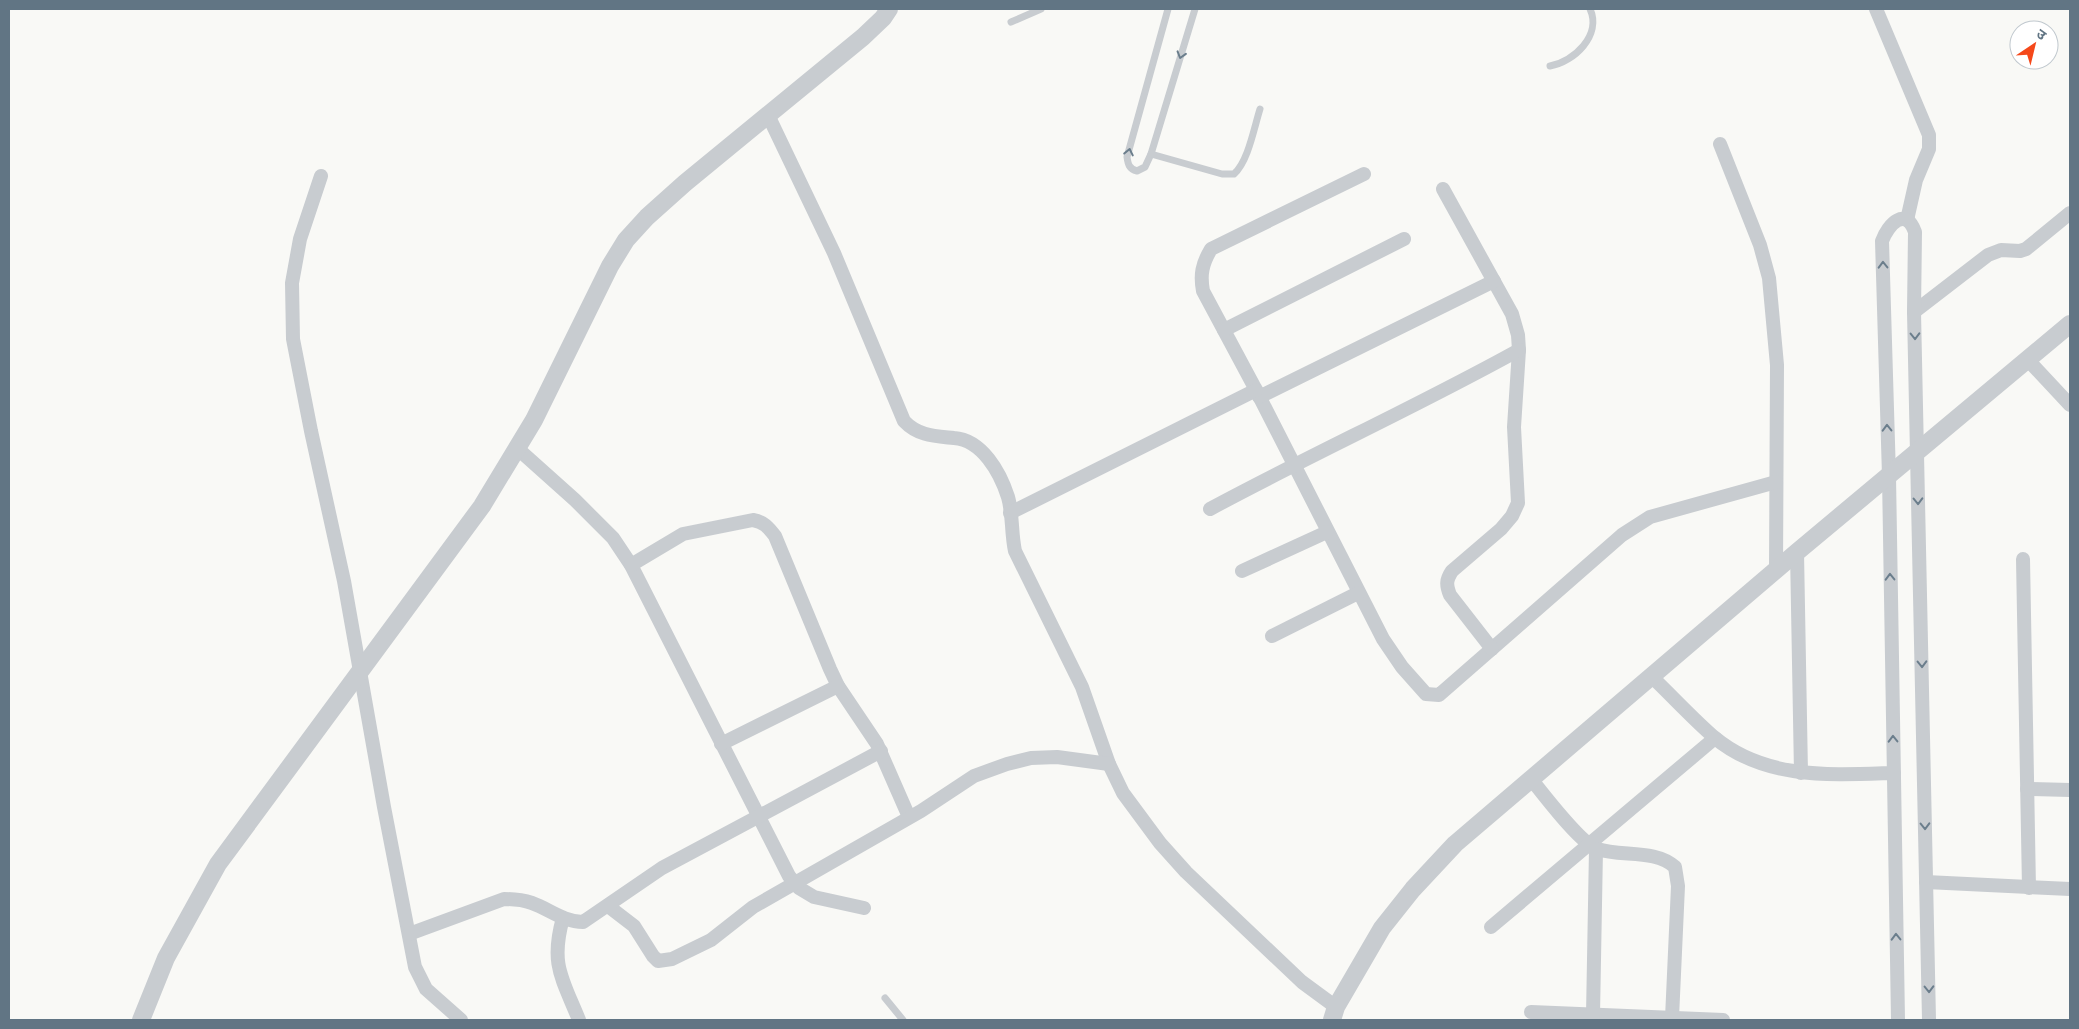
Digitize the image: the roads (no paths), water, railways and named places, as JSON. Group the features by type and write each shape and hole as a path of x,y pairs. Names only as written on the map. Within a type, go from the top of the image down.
{"street":[{"path":"141,1020 166,958 218,864 482,506 518,449 610,266 626,240 647,217 862,37 883,18 889,9"},
{"path":"1876,9 1929,135 1929,149 1916,180 1907,220"},
{"path":"768,115 834,253 904,421 914,430 926,435 960,438 973,444 984,453 993,466 1008,498 1011,534 1015,551 1082,687 1109,764 1123,793 1160,843 1186,872 1334,1014 1382,928 1413,889 1455,844 1797,552 2070,324"},
{"path":"1720,144 1760,245 1769,278 1777,365 1776,571"},
{"path":"1364,174 1211,250 1204,260 1200,277 1203,291 1258,394 1358,593 1383,639 1402,667 1426,694 1439,695 1622,535 1650,517 1776,482"},
{"path":"321,176 300,239 293,274 293,339 344,581 384,807 415,967 426,990 457,1019"},
{"path":"1444,189 1512,314 1518,334 1519,350 1514,427 1518,503 1512,516 1452,571 1447,578 1450,595 1492,649"},
{"path":"1914,312 1988,255 2001,250 2020,251 2026,249 2070,213"},
{"path":"1898,1020 1882,241 1890,225 1897,220 1907,220 1913,226 1915,232 1914,312 1929,1020"},
{"path":"1224,330 1404,239"},
{"path":"1010,513 1494,280"},
{"path":"1210,509 1293,464 1473,375 1519,350"},
{"path":"2028,360 2070,405"},
{"path":"518,449 575,500 613,538 631,565 758,816 794,882 814,897 864,908"},
{"path":"631,565 683,534 753,520 761,521 768,526 775,536 838,686 881,752 910,817"},
{"path":"1242,571 1327,532"},
{"path":"1797,552 1800,773"},
{"path":"2023,559 2029,888"},
{"path":"1272,636 1358,593"},
{"path":"1652,677 1715,738 1766,766 1828,776 1894,773"},
{"path":"721,744 838,686"},
{"path":"1491,927 1592,847 1715,738"},
{"path":"409,934 504,899 517,899 532,903 562,918 573,922 583,922 662,868 881,752"},
{"path":"608,906 634,926 658,961 672,959 711,940 753,907 921,811 961,783 1007,764 1031,758 1057,757 1109,764"},
{"path":"1531,779 1592,847 1663,858 1675,867 1678,873 1678,886 1672,1018"},
{"path":"2027,789 2070,790"},
{"path":"1592,847 1593,1014"},
{"path":"1926,882 2029,888 2070,888"},
{"path":"562,918 557,940 558,970 579,1020"},
{"path":"1531,1012 1573,1017 1593,1014 1723,1020"}],"lane":[{"path":"1011,22 1041,9"},
{"path":"1168,9 1127,156 1131,169 1137,171 1145,168 1151,154 1195,9"},
{"path":"1550,66 1560,64 1570,58 1583,46 1594,24 1590,9"},
{"path":"1151,154 1222,174 1234,174 1240,169 1244,160 1260,109"},
{"path":"885,998 903,1020"}]}
